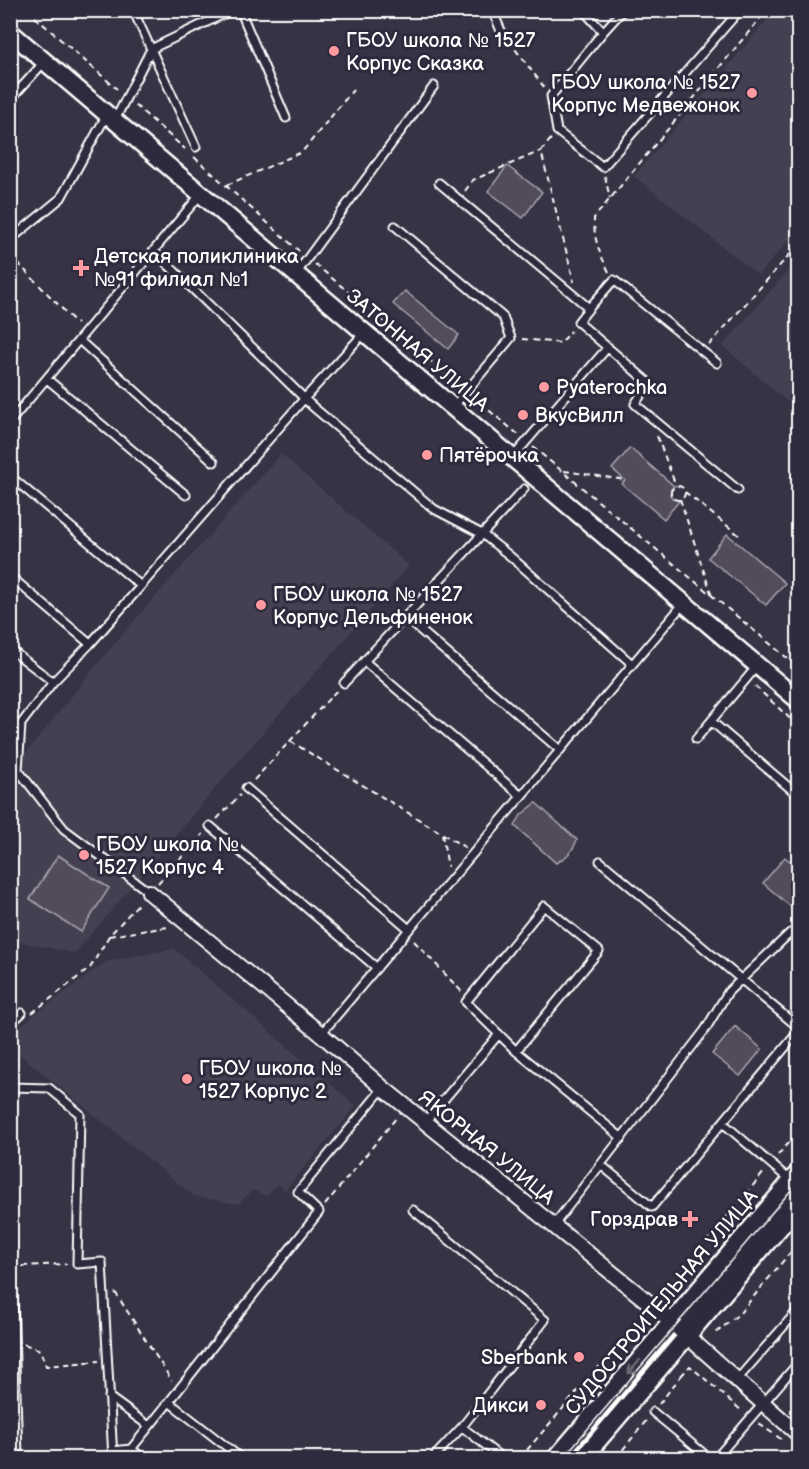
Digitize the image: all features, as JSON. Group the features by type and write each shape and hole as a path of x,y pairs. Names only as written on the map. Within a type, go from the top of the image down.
{"street":[{"name":"ЗАТОННАЯ УЛИЦА","path":"10,32 798,699"},
{"name":"ЯКОРНАЯ УЛИЦА","path":"149,892 383,1088 680,1329 798,1434"},
{"name":"СУДОСТРОИТЕЛЬНАЯ УЛИЦА","path":"584,1458 680,1329 796,1181"},
{"name":"СУДОСТРОИТЕЛЬНАЯ УЛИЦА","path":"556,1458 798,1206"}],"lane":[{"path":"133,10 196,147"},
{"path":"10,240 61,198 111,117 127,97 151,49 232,10"},
{"path":"240,10 286,118"},
{"path":"492,10 502,33"},
{"path":"583,10 603,32"},
{"path":"623,10 551,96 557,131 603,167 740,10"},
{"path":"10,100 45,61"},
{"path":"296,274 434,86"},
{"path":"440,183 589,308"},
{"path":"10,422 201,194"},
{"path":"395,225 503,317 511,338 453,407"},
{"path":"154,251 304,399 434,509 482,534 510,556 632,664"},
{"path":"717,363 614,280 579,322 649,383 634,404 738,489"},
{"path":"149,892 63,830 18,770 21,724 53,682 90,644 365,332"},
{"path":"79,340 214,462"},
{"path":"513,457 608,347"},
{"path":"47,379 186,495"},
{"path":"10,476 141,586"},
{"path":"344,683 524,489"},
{"path":"10,576 90,644"},
{"path":"321,1034 684,603"},
{"path":"405,616 560,750"},
{"path":"10,649 53,682"},
{"path":"364,661 521,796"},
{"path":"696,739 758,665"},
{"path":"711,721 798,795"},
{"path":"246,788 407,931"},
{"path":"210,826 377,968"},
{"path":"600,861 798,1027"},
{"path":"516,1051 599,951 544,906 466,1002 516,1051 622,1138"},
{"path":"554,1226 705,1030 728,992 790,933 798,931"},
{"path":"10,1024 22,1013"},
{"path":"601,1165 652,1207 798,1032"},
{"path":"425,1122 499,1034"},
{"path":"10,1088 49,1088 80,1114 77,1264 102,1262 112,1455 131,1449 319,1212 298,1192 383,1088"},
{"path":"723,1123 771,1164 796,1181"},
{"path":"10,1203 18,1458"},
{"path":"413,1210 545,1320 462,1427 433,1458"},
{"path":"736,1381 798,1310"},
{"path":"716,1458 798,1364"},
{"path":"110,1397 150,1426"},
{"path":"169,1402 241,1458"},
{"path":"653,1412 709,1458"},
{"path":"462,1427 502,1458"},
{"path":"131,1449 143,1458"}],"path":[{"path":"27,10 127,97"},
{"path":"32,15 36,10"},
{"path":"614,280 597,249 594,218 767,10"},
{"path":"502,33 551,96"},
{"path":"226,186 302,152 353,90"},
{"path":"459,199 474,180 541,151 557,131"},
{"path":"541,151 578,300"},
{"path":"603,167 610,199"},
{"path":"703,351 798,245"},
{"path":"10,255 86,332"},
{"path":"511,338 561,343 579,322"},
{"path":"648,415 676,486"},
{"path":"561,470 626,480"},
{"path":"676,486 681,487 740,536"},
{"path":"676,486 671,495 674,499 680,499 685,492"},
{"path":"680,499 712,596"},
{"path":"290,741 473,853"},
{"path":"442,834 450,880"},
{"path":"22,1013 31,1014 90,968 109,936 149,892"},
{"path":"109,936 189,924"},
{"path":"407,931 468,999"},
{"path":"319,1212 406,1106"},
{"path":"665,1291 798,1131"},
{"path":"716,1333 740,1313 798,1243"},
{"path":"13,1266 77,1264"},
{"path":"103,1274 179,1391"},
{"path":"520,1458 629,1332"},
{"path":"15,1341 40,1350 46,1366 108,1360"},
{"path":"681,1376 690,1366 751,1419 787,1443"},
{"path":"787,1458 795,1449 798,1451"}],"shaded area":[{"name":"ГБОУ школа № 1527 Корпус Медвежонок","path":"775,11 798,11 798,230 758,275 634,176"},
{"path":"507,166 542,192 523,218 488,191"},
{"path":"798,259 798,411 723,346"},
{"path":"405,291 459,335 448,349 393,304"},
{"path":"630,448 674,486 670,495 673,499 680,500 664,519 622,484 625,480 612,469"},
{"path":"281,454 409,566 246,752 75,953 11,940 11,772 113,645"},
{"path":"727,534 785,583 766,605 708,558"},
{"path":"536,803 577,840 569,854 556,863 515,826 521,815"},
{"path":"58,855 109,888 81,932 30,899"},
{"path":"785,857 798,868 798,913 763,883"},
{"name":"ГБОУ школа № 1527 Корпус 2","path":"174,949 356,1106 285,1190 277,1184 266,1196 253,1190 238,1204 194,1196 17,1052 16,1029 107,961"},
{"path":"735,1026 762,1049 740,1076 712,1054"}],"tram line":[{"path":"563,1458 798,1182"}],"place":[{"name":"ГБОУ школа № 1527 Корпус Сказка","path":"334,51"},
{"name":"ГБОУ школа № 1527 Корпус Медвежонок","path":"752,93"},
{"name":"Детская поликлиника №91 филиал №1","path":"81,268"},
{"name":"Pyaterochka","path":"544,387"},
{"name":"ВкусВилл","path":"523,415"},
{"name":"Пятёрочка","path":"427,455"},
{"name":"ГБОУ школа № 1527 Корпус Дельфиненок","path":"261,605"},
{"name":"ГБОУ школа № 1527 Корпус 4","path":"84,855"},
{"name":"ГБОУ школа № 1527 Корпус 2","path":"187,1079"},
{"name":"Горздрав","path":"690,1219"},
{"name":"Sberbank","path":"579,1357"},
{"name":"Дикси","path":"541,1405"}]}
